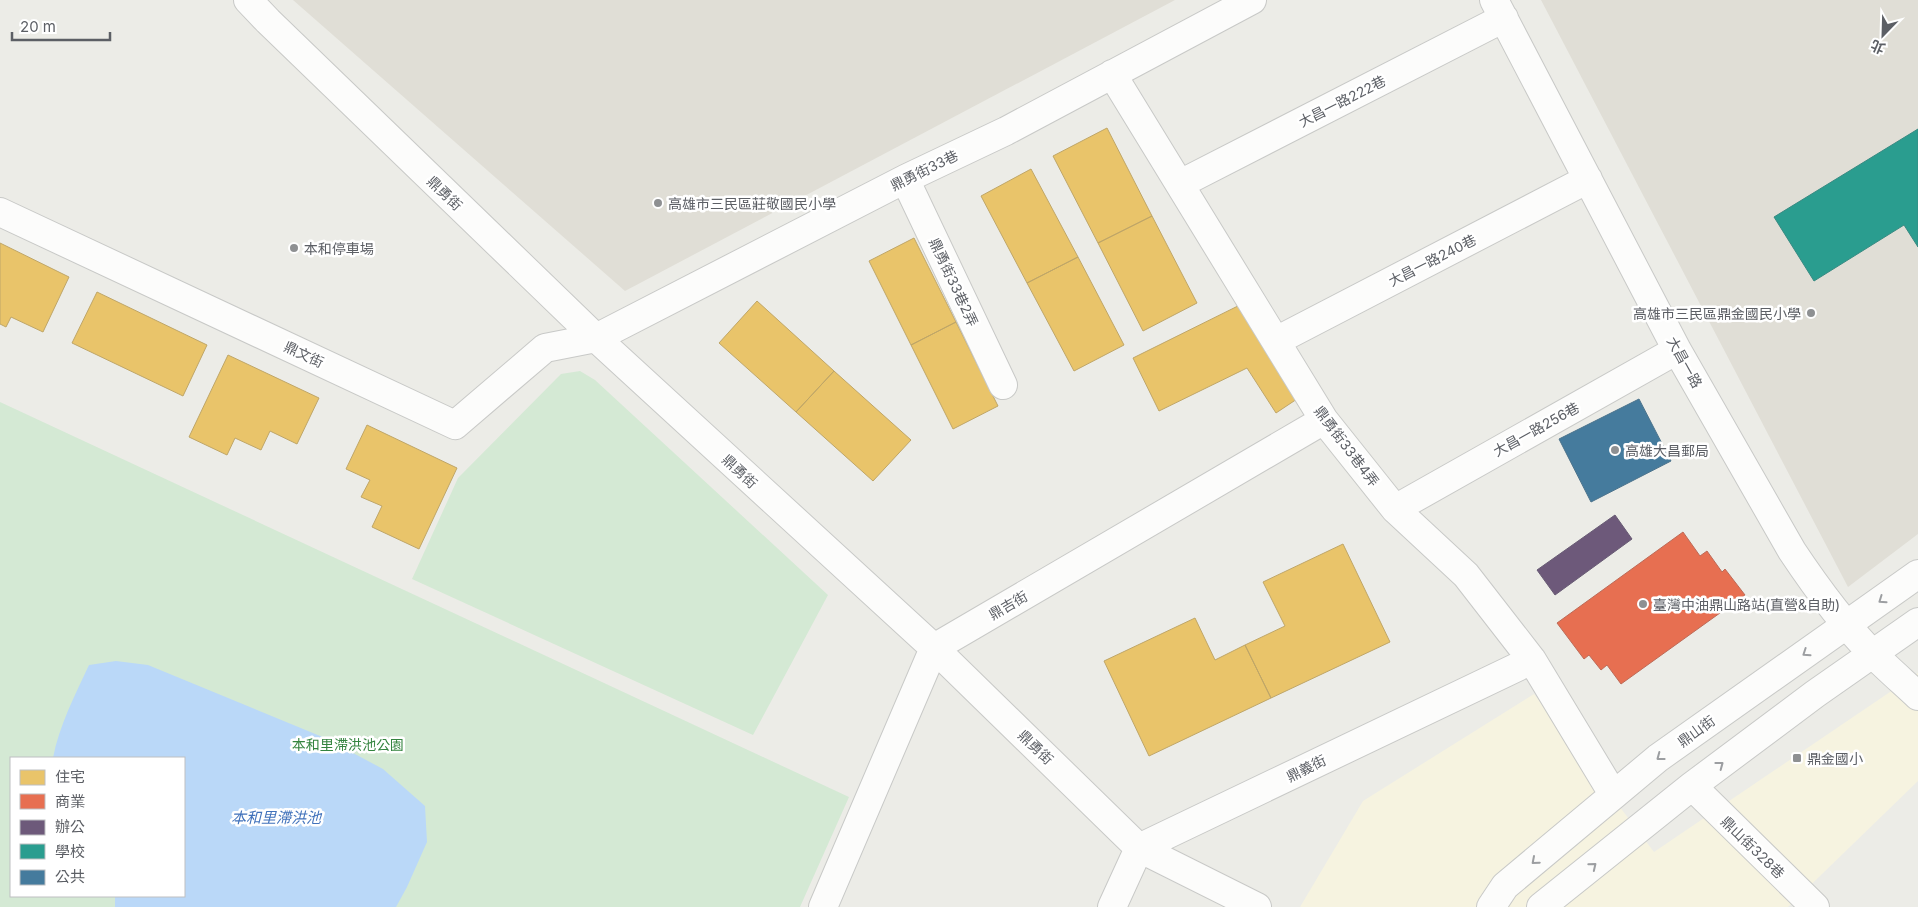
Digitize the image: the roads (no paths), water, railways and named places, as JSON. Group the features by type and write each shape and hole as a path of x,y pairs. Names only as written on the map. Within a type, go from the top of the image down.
{"street":[{"name":"鼎勇街","path":"248,0 596,338 934,648 1139,848 1256,907"},
{"name":"鼎勇街33巷","path":"596,338 905,179 1006,131 1252,0"},
{"name":"大昌一路","path":"1499,9 1678,350 1792,550 1808,576 1847,625 1873,654 1918,696"},
{"name":"大昌一路222巷","path":"1180,184 1499,9"},
{"name":"鼎勇街33巷4弄","path":"1112,74 1324,420 1395,509 1466,575 1532,660 1613,794"},
{"name":"鼎勇街33巷2弄","path":"905,179 1003,385"},
{"name":"大昌一路240巷","path":"1276,341 1588,179"},
{"name":"鼎文街","path":"0,212 455,425 545,348 596,338"},
{"name":"大昌一路256巷","path":"1395,509 1678,350"},
{"name":"鼎吉街","path":"934,648 1324,420"},
{"name":"鼎山街","path":"1491,907 1505,886 1613,794 1666,753 1792,662 1918,574"},
{"path":"1541,907 1692,786 1815,694 1918,622"},
{"path":"823,907 934,648"},
{"name":"鼎義街","path":"1139,848 1532,660"},
{"name":"鼎山街328巷","path":"1692,786 1815,907"},
{"path":"1112,907 1139,848"}],"water":[{"name":"本和里滯洪池","path":"116,661 148,665 325,738 383,769 425,806 427,842 396,907 115,907 115,897 185,897 185,757 53,757 63,722 89,665"}],"place":[{"name":"高雄市三民區莊敬國民小學","path":"658,203"},
{"name":"本和停車場","path":"294,248"},
{"name":"高雄市三民區鼎金國民小學","path":"1811,313"},
{"name":"高雄大昌郵局","path":"1615,450"},
{"name":"臺灣中油鼎山路站(直營&自助)","path":"1643,604"},
{"name":"鼎金國小","path":"1797,758"}],"park label":[{"name":"本和里滯洪池公園","path":"348,744"}]}
